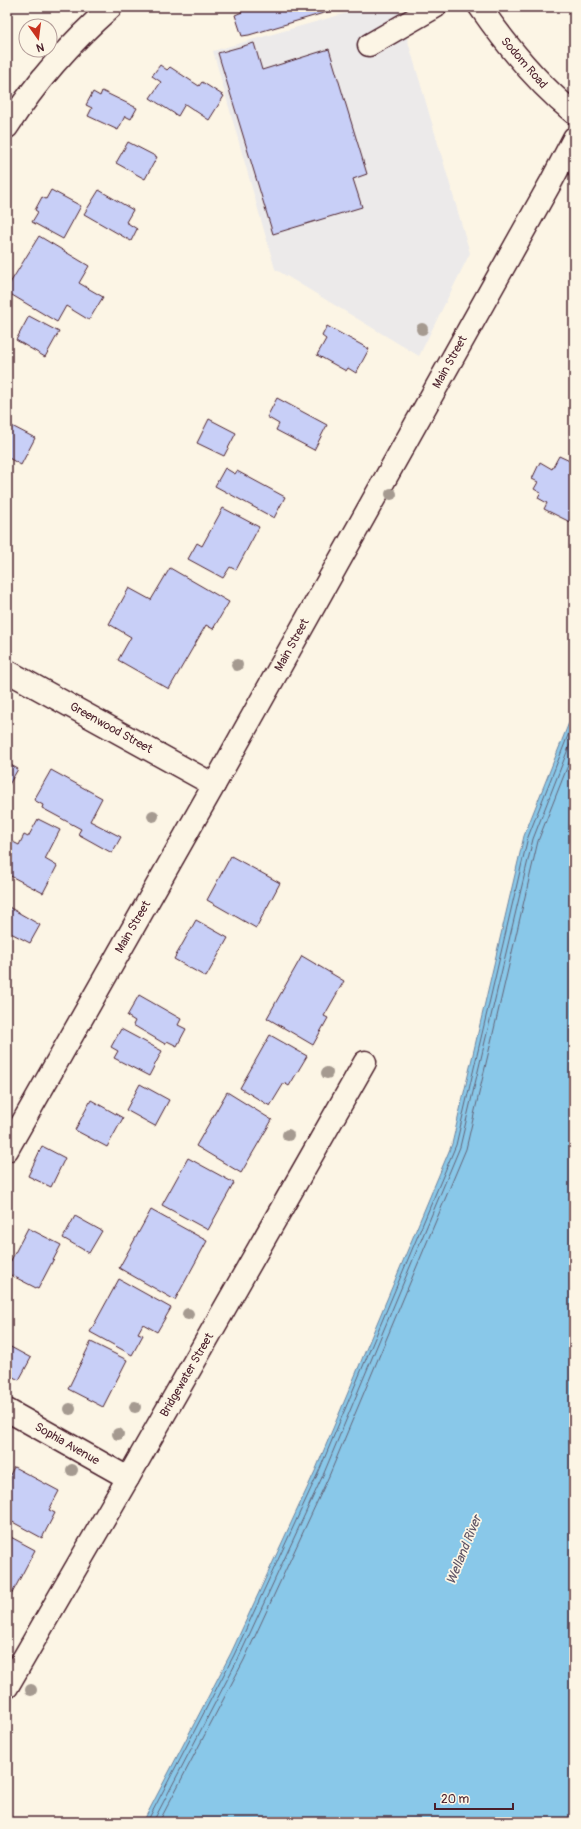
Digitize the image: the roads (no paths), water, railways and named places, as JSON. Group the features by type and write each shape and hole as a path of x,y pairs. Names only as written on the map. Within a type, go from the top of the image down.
{"main road":[{"path":"7,127 22,102 49,68 92,23 111,7"},
{"path":"369,45 435,7"},
{"name":"Sodom Road","path":"480,7 517,57 554,96 574,113"},
{"name":"Main Street","path":"7,1150 214,785 547,189 574,138"},
{"name":"Greenwood Street","path":"7,671 214,785"},
{"name":"Bridgewater Street","path":"7,1687 365,1062"},
{"name":"Sophia Avenue","path":"7,1410 128,1478"}],"water":[{"name":"Welland River","path":"574,710 574,1822 143,1822 231,1653 316,1469 452,1144 524,836"}]}
